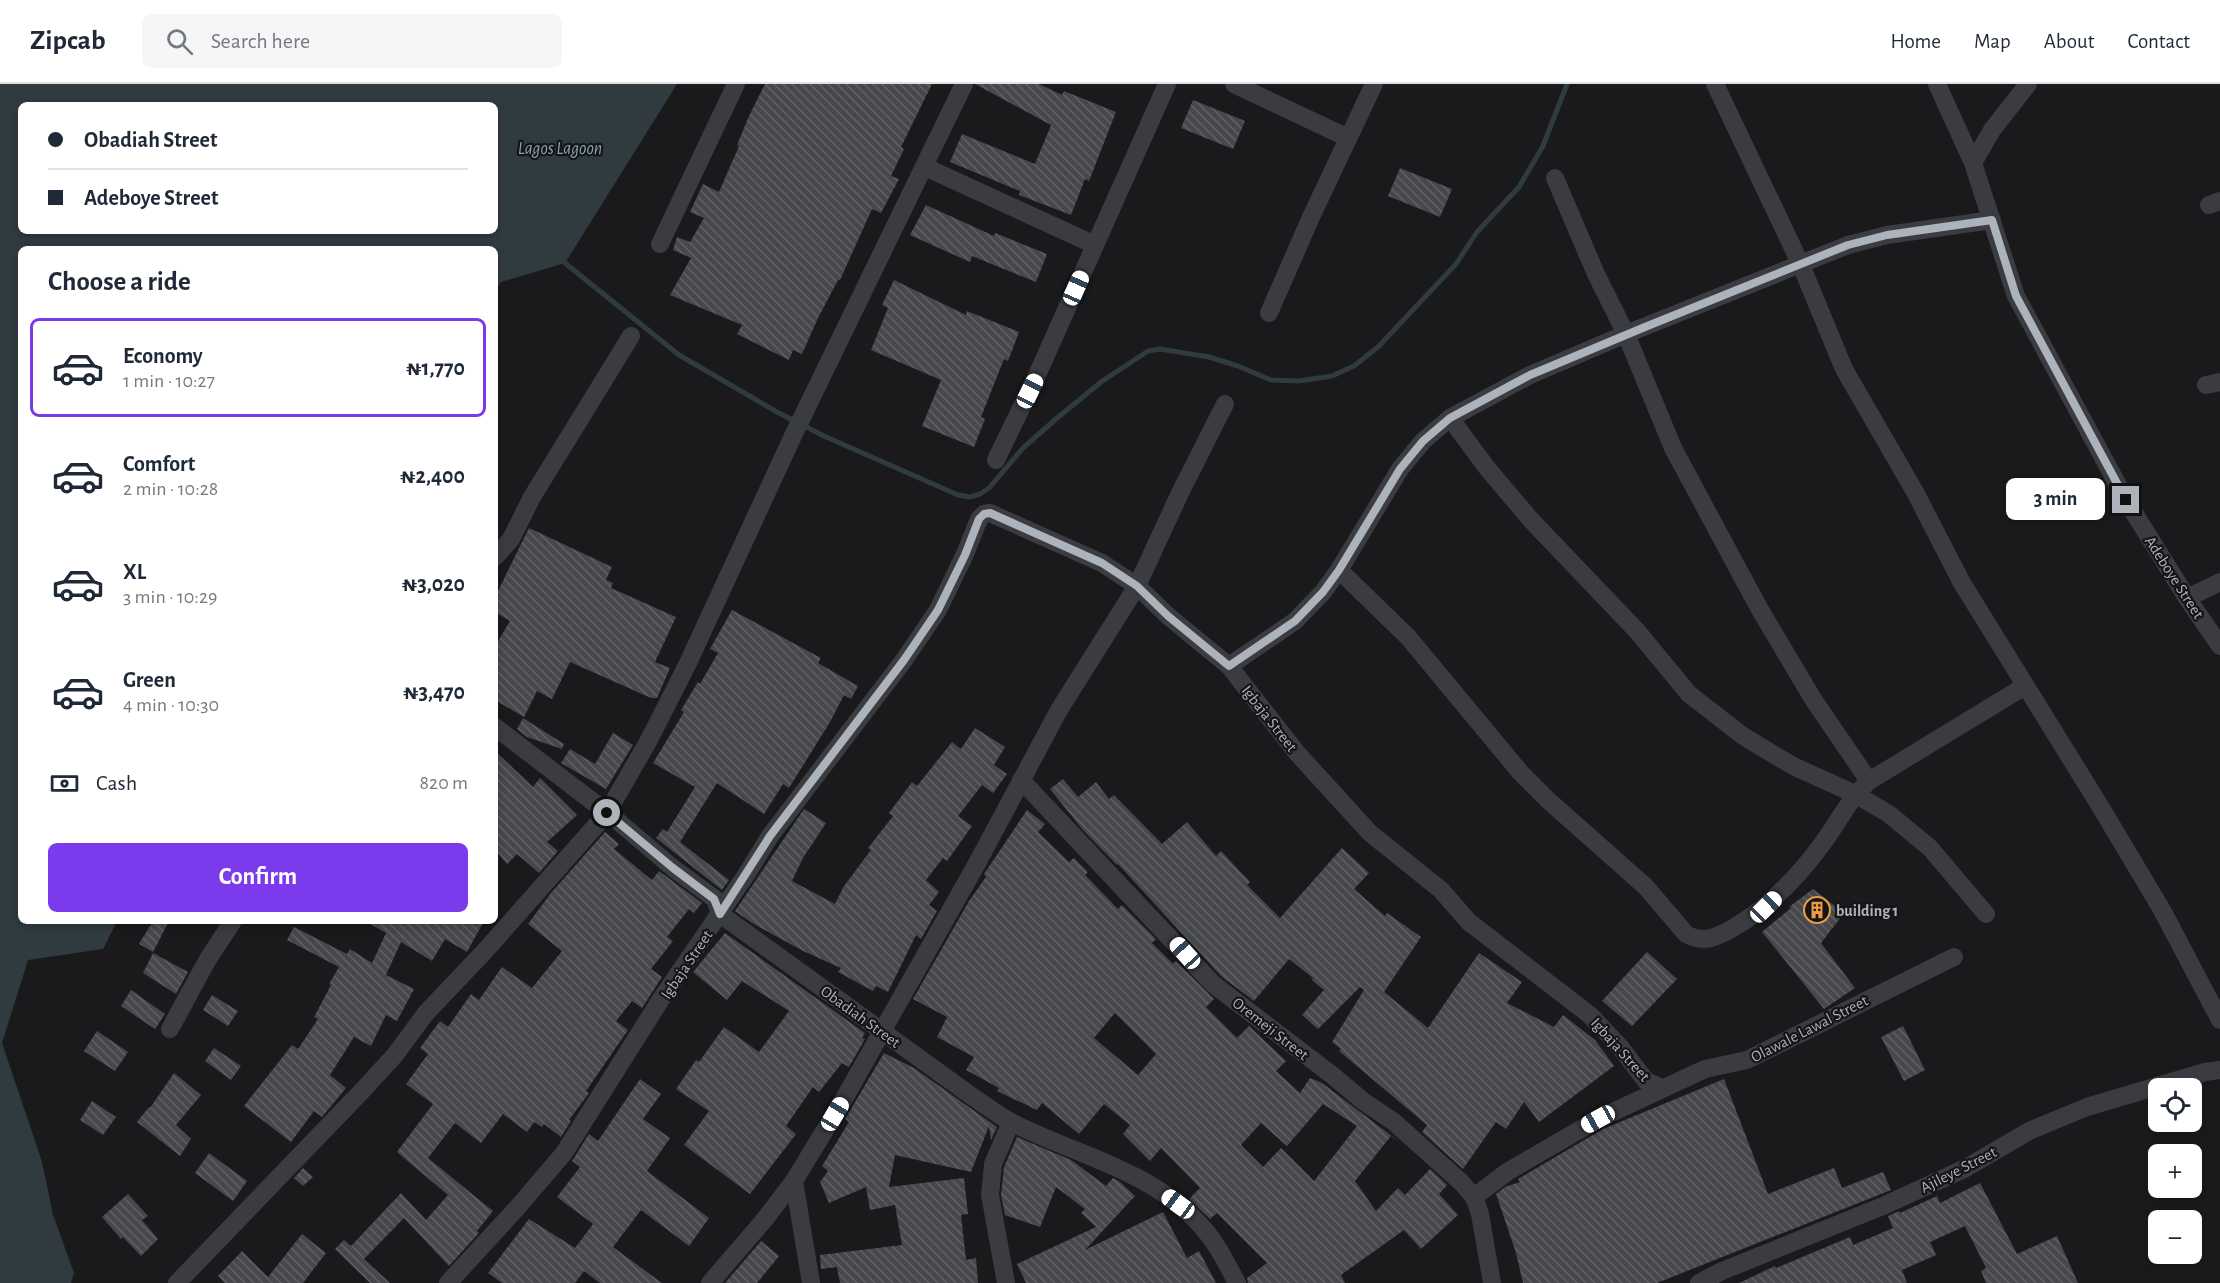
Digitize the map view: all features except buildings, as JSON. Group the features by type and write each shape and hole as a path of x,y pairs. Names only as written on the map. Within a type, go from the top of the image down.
{"street":[{"path":"660,244 736,84"},
{"path":"177,1283 374,1077 426,1013 484,952 607,813 649,740 688,663 792,438 964,84"},
{"path":"996,460 1038,373 1167,84"},
{"path":"1234,84 1348,138"},
{"path":"1269,313 1311,217 1374,84"},
{"path":"1715,84 1801,265 1844,369 1915,492 1962,584 2162,910 2220,1020"},
{"name":"Adeboye Street","path":"1937,84 1973,163 2016,296 2126,500 2220,646"},
{"path":"1973,163 1992,130 2028,84"},
{"path":"925,167 1095,245"},
{"path":"1555,178 1596,274 1626,334 1673,448 1759,608 1813,699 1869,780"},
{"path":"1229,666 1295,621 1323,592 1339,570 1400,469 1423,441 1450,418 1530,375 1848,245 1887,235 1992,220"},
{"path":"498,553 510,539 532,497 631,336"},
{"path":"710,1283 794,1181 883,1032 1059,710 1137,586 1225,404"},
{"path":"1450,418 1487,468 1531,520 1637,631 1689,694 1743,736 1793,766 1855,794 1889,814 1930,848 1986,914"},
{"name":"Igbaja Street","path":"448,1283 564,1153 657,1006 770,836 904,660 938,610 965,555 979,519 984,514 990,513 1102,563 1137,586 1168,616 1229,666 1297,753 1370,833 1441,890 1469,922 1591,1016 1621,1048 1646,1081 1662,1088"},
{"path":"1339,570 1408,637 1520,772 1549,801 1646,887 1686,934 1694,939 1716,938 1766,907 1798,876 1855,794 1869,780 2025,686"},
{"path":"2187,598 2220,582"},
{"name":"Obadiah Street","path":"498,729 714,899 720,914 973,1097 1011,1122 1148,1182 1178,1204 1203,1229 1237,1283"},
{"name":"Oremeji Street","path":"1021,780 1213,984 1363,1101 1394,1122 1430,1153 1474,1197 1483,1229 1492,1283"},
{"path":"170,1029 208,959 231,924"},
{"name":"Olawale Lawal Street","path":"1474,1197 1507,1172 1550,1146 1662,1088 1705,1069 1747,1060 1954,957"},
{"name":"Ajileye Street","path":"1700,1283 1722,1271 1883,1206 1966,1168 2029,1131 2086,1107 2164,1083 2220,1070"},
{"path":"1005,1283 990,1195 993,1164 1011,1122"},
{"path":"794,1181 811,1283"}],"water":[{"name":"Lagos Lagoon","path":"0,84 677,84 565,263 501,282 498,286 498,246 18,246 18,924 116,924 103,949 28,960 2,1043 42,1162 53,1215 74,1273 71,1283 0,1283"}],"waterway":[{"path":"565,263 679,355 777,412 824,436 958,495 970,497 989,488 1023,448 1101,382 1148,351 1160,349 1209,357 1271,380 1299,381 1332,376 1354,366 1378,347 1456,264 1477,232 1519,187 1543,146 1567,84"}],"place":[{"name":"building 1","path":"1817,910"}],"route":[{"path":"607,813 714,899 720,914 770,836 904,660 938,610 965,555 979,519 984,514 990,513 1102,563 1137,586 1168,616 1229,666 1295,621 1323,592 1339,570 1400,469 1423,441 1450,418 1530,375 1626,334 1848,245 1887,235 1992,220 2016,296 2126,500"}]}
